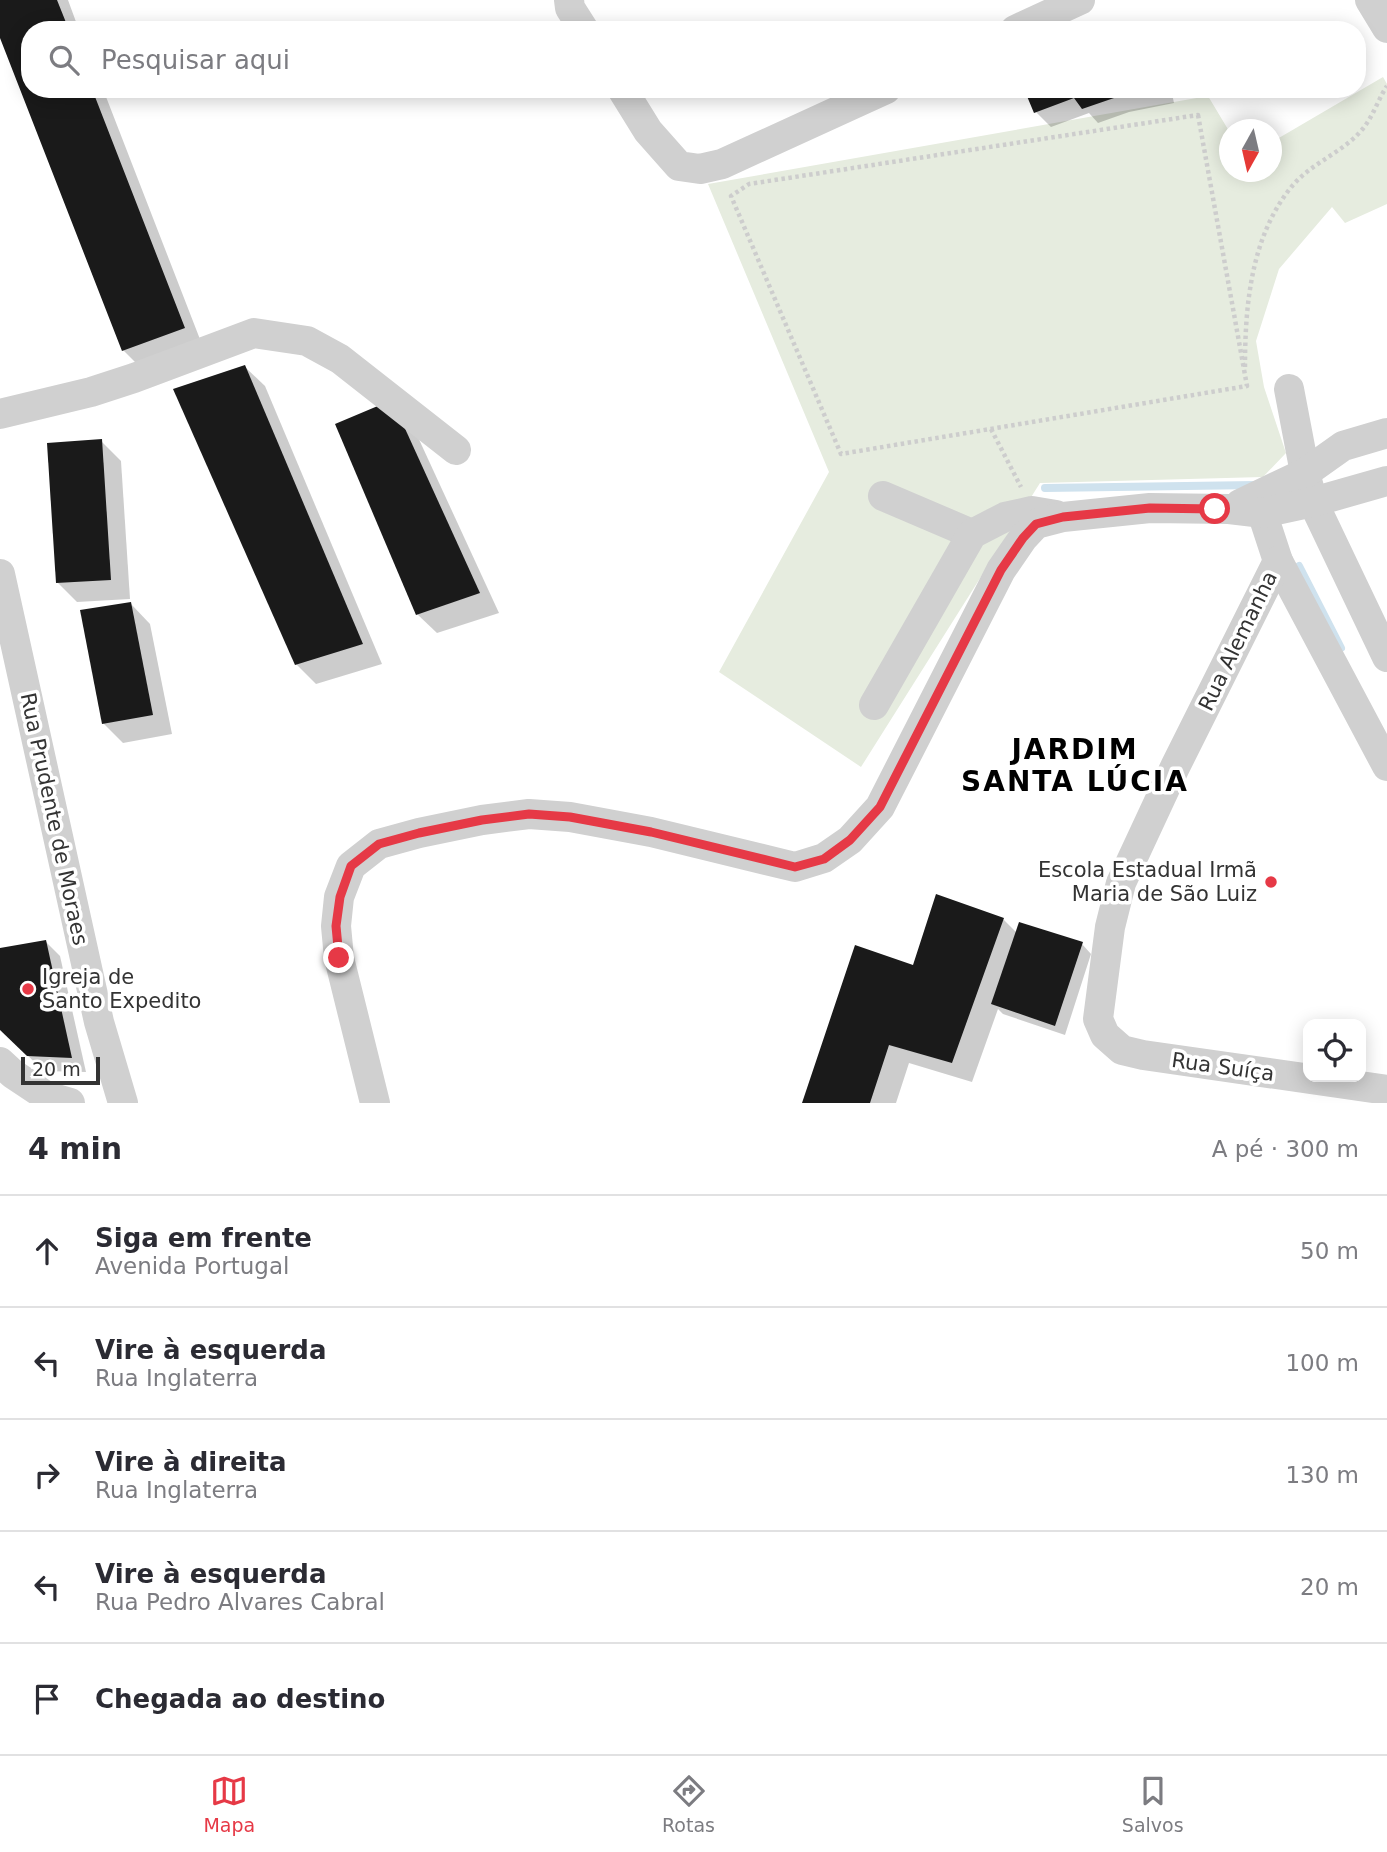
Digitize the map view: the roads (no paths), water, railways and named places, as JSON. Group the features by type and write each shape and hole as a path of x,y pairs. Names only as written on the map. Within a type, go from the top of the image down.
{"street":[{"path":"569,0 570,8 578,21"},
{"path":"1034,21 1080,0"},
{"path":"1370,0 1387,28"},
{"path":"628,98 648,131 679,166 700,169 722,164 866,98"},
{"path":"0,414 91,392 254,333 307,341 340,359 456,450"},
{"path":"1289,389 1313,502 1387,657"},
{"path":"1260,505 1343,446 1387,433"},
{"path":"375,1103 339,958 336,926 340,897 351,866 379,844 482,820 529,814 570,817 651,832 795,867 824,859 850,840 880,807 1001,570 1036,524 1063,517 1150,508 1229,509 1313,502 1387,481"},
{"path":"883,496 972,534"},
{"path":"1260,505 1278,561 1387,766"},
{"path":"874,705 972,534 1005,517 1032,511 1063,517"},
{"name":"Rua Alemanha","path":"1143,1055 1122,1050 1105,1035 1098,1020 1110,927 1121,883 1175,767 1278,561"},
{"name":"Rua Prudente de Moraes","path":"0,574 99,1022 123,1103"},
{"name":"Rua Suíça","path":"1143,1055 1387,1090"},
{"path":"0,1062 46,1096 70,1103"}],"waterway":[{"path":"1045,488 1256,485"},
{"path":"1299,566 1341,648"}],"place":[{"name":"Escola Estadual Irmã Maria de São Luiz","path":"1271,882"},
{"name":"Igreja de Santo Expedito","path":"28,989"}],"district":[{"name":"JARDIM SANTA LÚCIA","path":"1075,765"}]}
